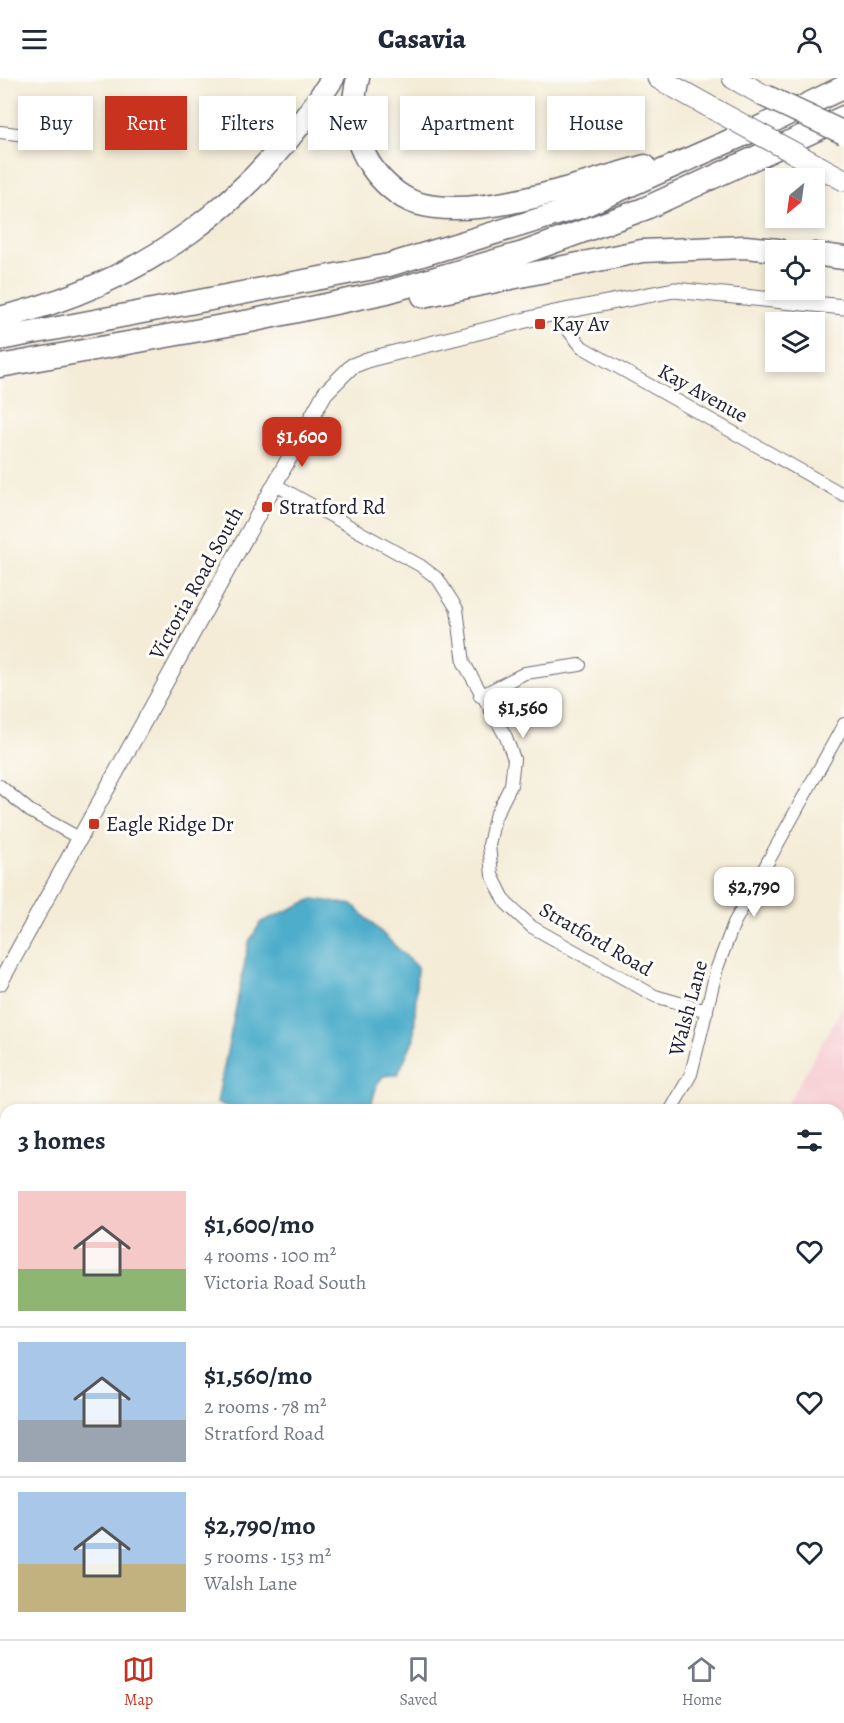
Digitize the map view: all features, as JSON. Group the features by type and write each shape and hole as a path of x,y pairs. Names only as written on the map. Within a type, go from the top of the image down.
{"highway":[{"path":"0,318 43,308 146,263 201,226 258,176 307,119 333,78"},
{"path":"358,78 353,97 354,126 362,153 378,177 400,195 416,203 442,207 503,205 683,155 752,131"},
{"path":"658,78 844,180"},
{"path":"733,78 764,95 843,131"},
{"path":"0,339 389,265 583,206 752,131 844,87"},
{"path":"0,366 250,321 387,292 523,253 644,209 843,131"},
{"path":"250,321 356,309 642,251 765,249"},
{"path":"825,255 844,258"}],"street":[{"path":"0,132 18,134"},
{"name":"Victoria Road South","path":"0,983 325,393 352,366 370,359 554,313 674,291 844,307"},
{"name":"Kay Avenue","path":"554,313 582,346 844,495"},
{"name":"Stratford Road","path":"274,484 422,566 438,579 457,609 464,663 480,696 506,737 514,759 511,784 495,817 489,845 492,875 506,903 532,927 655,996 707,1011"},
{"path":"480,696 525,673 580,665"},
{"name":"Walsh Lane","path":"674,1104 691,1074 717,968 734,923 844,724"},
{"path":"0,786 30,811 79,838"}],"shaded area":[{"path":"844,1004 844,1104 787,1104"}],"water":[{"path":"313,899 353,905 417,967 414,1038 398,1074 383,1076 377,1084 372,1104 221,1104 217,1102 249,942 261,922"}],"place":[{"name":"Kay Av","path":"540,324"},
{"name":"Stratford Rd","path":"267,507"},
{"name":"Eagle Ridge Dr","path":"94,824"}]}
